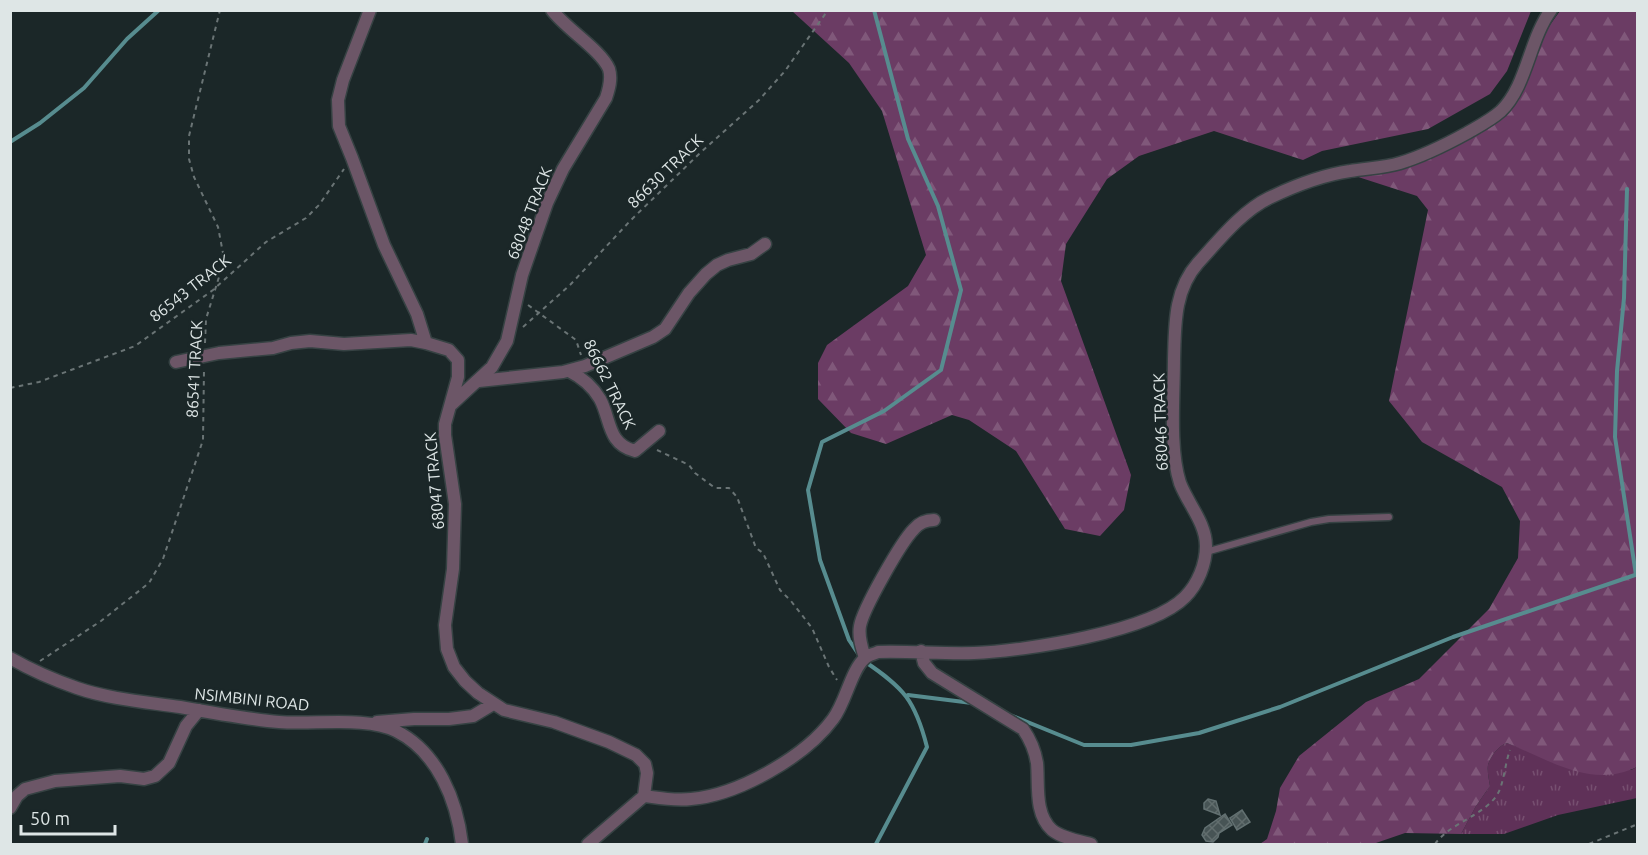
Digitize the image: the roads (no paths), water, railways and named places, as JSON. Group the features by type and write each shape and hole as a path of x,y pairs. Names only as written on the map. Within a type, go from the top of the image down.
{"street":[{"path":"370,10 346,70 339,100 339,126 384,245 417,314 426,343"},
{"name":"68048 TRACK","path":"452,404 492,367 507,341 518,294 547,203 563,169 606,98 609,88 609,69 552,10"},
{"name":"68046 TRACK","path":"865,658 878,652 975,653 1036,646 1145,622 1171,609 1186,597 1198,579 1206,552 1203,530 1181,485 1175,461 1175,334 1178,302 1188,275 1242,217 1266,199 1317,179 1347,171 1401,163 1433,150 1486,122 1501,111 1512,97 1538,32 1551,10"},
{"path":"479,381 569,371 644,341 665,329 689,293 717,264 751,254 765,244"},
{"name":"68047 TRACK","path":"176,363 204,356 310,341 344,344 411,340 449,350 458,360 458,377 445,424 455,504 453,569 445,626 447,649 454,667 465,681 504,710 554,722 636,755 645,764 647,772 644,796"},
{"path":"569,371 581,379 597,396 615,438 629,450 635,452 659,431"},
{"path":"588,844 644,796 678,799 723,792 760,776 814,741 833,720 865,658 859,635 865,612 903,543 914,529 927,520 934,520"},
{"path":"921,651 924,663 932,673 1023,729 1030,739 1036,763 1036,784 1041,810 1052,830 1091,844"},
{"name":"NSIMBINI ROAD","path":"10,658 28,668 79,688 280,722 373,723 396,730 428,758 454,801 462,844"},
{"path":"373,723 473,716 493,704"},
{"path":"10,808 17,796 26,789 55,781 120,776 144,779 155,776 169,763 186,726 199,710"}],"lane":[{"path":"1206,552 1311,522 1329,519 1389,517"}],"waterway":[{"path":"10,142 40,123 84,88 127,39 159,10"},
{"path":"859,655 849,640 820,560 808,490 822,442 884,411 941,370 961,290 938,206 908,139 874,10"},
{"path":"1627,189 1624,298 1617,371 1615,437 1636,575"},
{"path":"1010,715 1084,745 1131,745 1199,733 1280,707 1453,637 1638,574"},
{"path":"864,661 889,679 906,696 918,718 927,747 876,844"},
{"path":"908,695 972,703"},
{"path":"425,844 427,839"}]}
